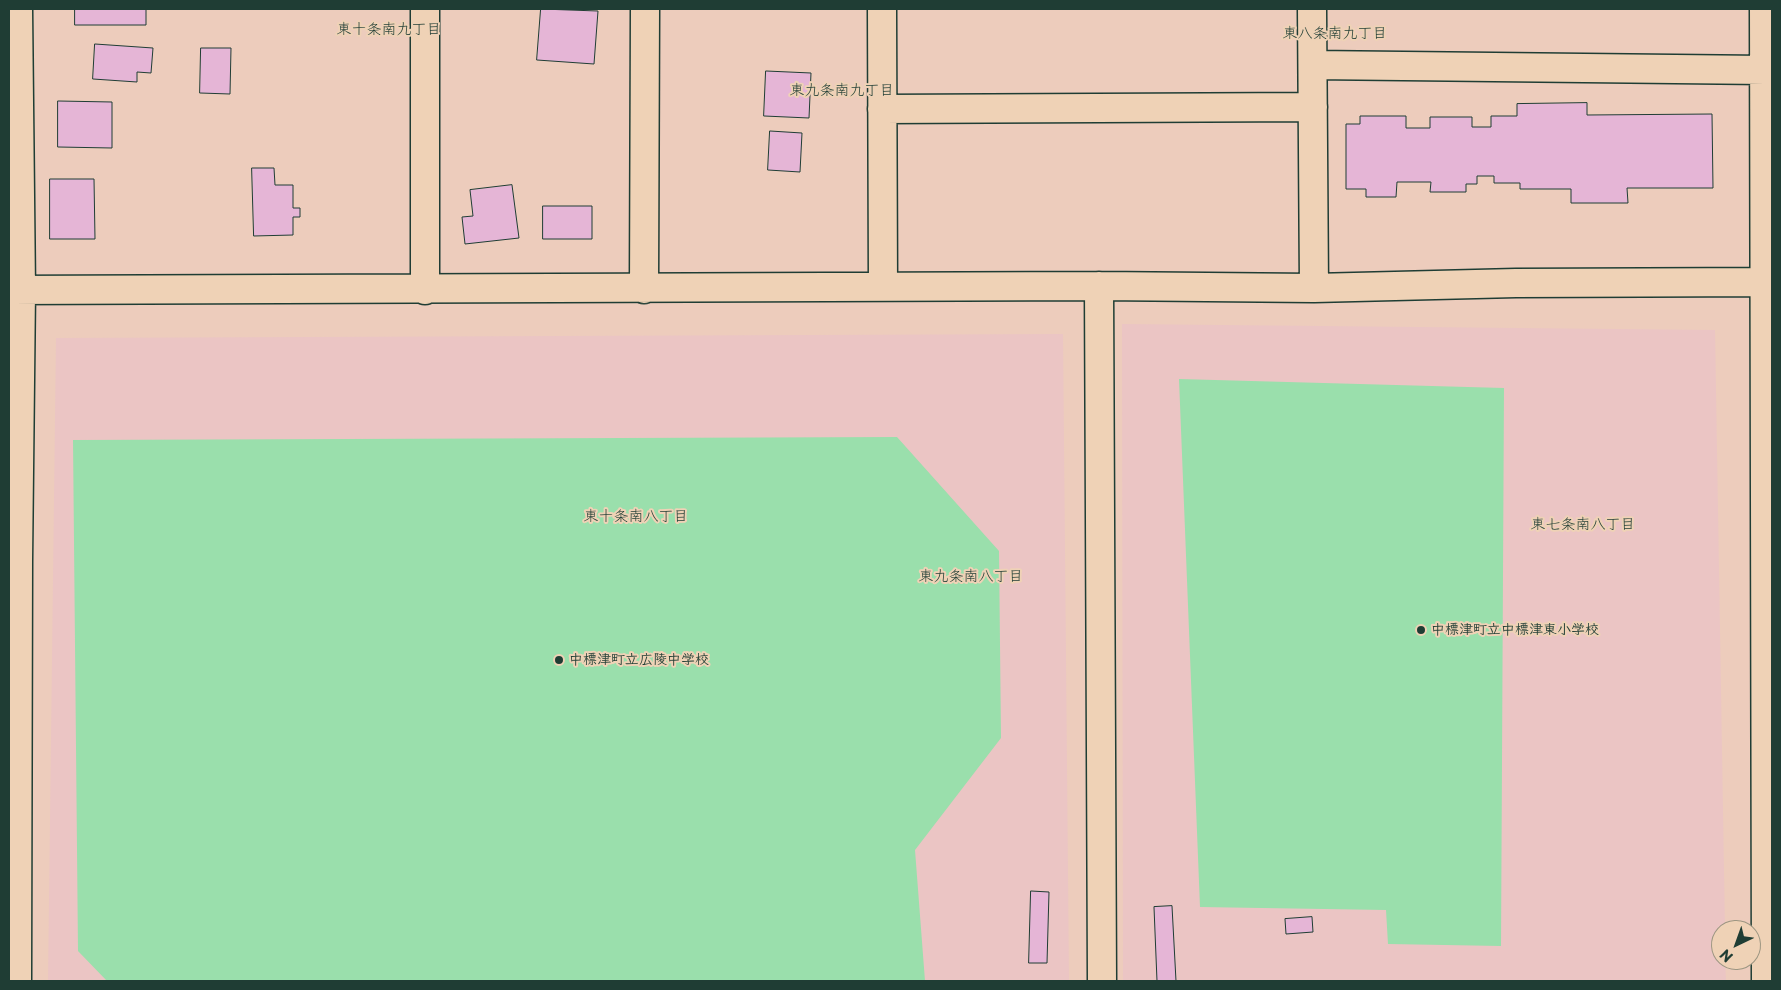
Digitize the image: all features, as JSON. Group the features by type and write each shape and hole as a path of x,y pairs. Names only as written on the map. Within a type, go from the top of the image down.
{"street":[{"path":"425,9 425,290"},
{"path":"644,288 646,9"},
{"path":"882,9 883,287"},
{"path":"1312,9 1314,288"},
{"path":"1764,9 1768,282 1768,888 1766,981"},
{"path":"14,20 13,561 17,981"},
{"path":"1313,65 1765,70"},
{"path":"882,109 1313,107"},
{"path":"15,290 425,290 1099,286 1314,288 1516,283 1768,282"},
{"path":"1099,286 1102,981"}],"shaded area":[{"name":"中標津町立中標津東小学校","path":"1122,324 1715,330 1725,920 1711,920 1711,970 1725,970 1726,981 1123,981"},
{"name":"中標津町立広陵中学校","path":"1063,334 1069,981 48,981 56,338"}],"green space":[{"path":"1179,379 1504,388 1501,946 1388,944 1386,910 1200,907"},
{"name":"中標津町立広陵中学校","path":"897,437 999,551 1001,738 915,850 925,981 107,981 78,951 73,440"}],"building":[{"path":"75,9 146,9 146,25 75,25"},
{"path":"541,9 598,11 594,64 537,60"},
{"path":"95,44 153,48 151,73 137,72 137,82 93,79"},
{"path":"201,48 231,48 230,94 200,93"},
{"path":"766,71 811,73 809,118 764,116"},
{"path":"58,101 112,102 112,148 58,147"},
{"path":"1587,103 1587,115 1712,114 1713,188 1627,188 1628,203 1571,203 1571,189 1520,189 1520,183 1494,183 1494,176 1477,176 1477,184 1466,184 1466,192 1430,192 1431,182 1397,182 1396,197 1366,197 1366,189 1346,189 1346,124 1360,124 1360,116 1406,116 1406,128 1430,128 1430,117 1472,117 1472,127 1491,127 1491,116 1517,116 1517,104"},
{"path":"770,131 802,133 800,172 768,170"},
{"path":"252,168 274,168 275,185 293,185 293,208 300,208 300,217 293,217 293,235 254,236"},
{"path":"50,179 94,179 95,239 50,239"},
{"path":"512,185 519,238 465,244 462,217 473,216 470,190"},
{"path":"543,206 592,206 592,239 543,239"},
{"path":"1031,891 1049,892 1047,963 1029,963"},
{"path":"1172,906 1176,981 1157,981 1154,907"},
{"path":"1312,917 1313,932 1286,934 1285,919"}],"place":[{"name":"中標津町立中標津東小学校","path":"1421,630"},
{"name":"中標津町立広陵中学校","path":"559,660"}],"district":[{"name":"東十条南九丁目","path":"389,30"},
{"name":"東八条南九丁目","path":"1335,34"},
{"name":"東九条南九丁目","path":"842,91"},
{"name":"東十条南八丁目","path":"636,517"},
{"name":"東七条南八丁目","path":"1583,525"},
{"name":"東九条南八丁目","path":"971,577"}]}
